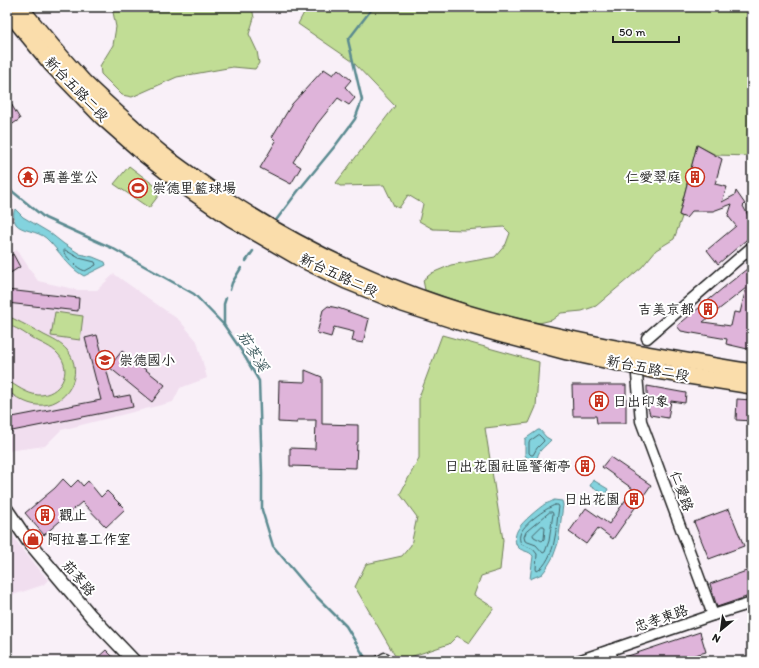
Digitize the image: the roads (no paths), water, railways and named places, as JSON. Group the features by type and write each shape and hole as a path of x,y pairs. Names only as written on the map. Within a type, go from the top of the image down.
{"main road":[{"name":"新台五路二段","path":"20,7 83,80 161,153 239,208 275,230 323,255 373,279 420,298 518,327 572,339 752,372"},
{"name":"新台五路二段","path":"7,10 52,65 102,116 145,155 184,186 232,219 302,259 346,281 403,304 471,326 567,352 651,370 752,386"}],"street":[{"path":"647,338 752,247"},
{"name":"仁愛路","path":"637,375 641,421 713,615"},
{"name":"茄苳路","path":"7,510 28,541 91,616 134,661"},
{"name":"忠孝東路","path":"578,661 752,603"},
{"path":"610,650 614,661"}],"water":[{"path":"15,209 23,217 50,233 80,254 105,262 106,265 84,276 68,263 46,238 18,226 14,220"},
{"path":"540,430 551,440 538,454 537,461 534,461 525,455 525,439"},
{"path":"593,480 608,489 605,495 590,486"},
{"path":"554,500 562,501 563,505 558,543 553,557 546,569 542,574 530,579 533,556 517,546 515,542 516,535 521,525 531,515 545,504"}],"waterway":[{"path":"274,223 355,119 362,100 348,40 371,10 376,7"},
{"name":"茄苳溪","path":"7,187 45,218 112,248 194,294 224,325 259,381 262,510 273,546 311,591 346,626 367,661"},
{"path":"246,261 253,251"},
{"path":"230,290 232,283 241,268"},
{"path":"224,325 224,304 226,298"}],"place":[{"name":"萬善堂公","path":"28,177"},
{"name":"仁愛翠庭","path":"695,177"},
{"name":"崇德里籃球場","path":"138,188"},
{"name":"吉美京都","path":"708,309"},
{"name":"崇德國小","path":"105,360"},
{"name":"日出印象","path":"599,401"},
{"name":"日出花園社區警衛亭","path":"585,466"},
{"name":"日出花園","path":"634,499"},
{"name":"觀止","path":"45,515"},
{"name":"阿拉喜工作室","path":"33,539"}]}
